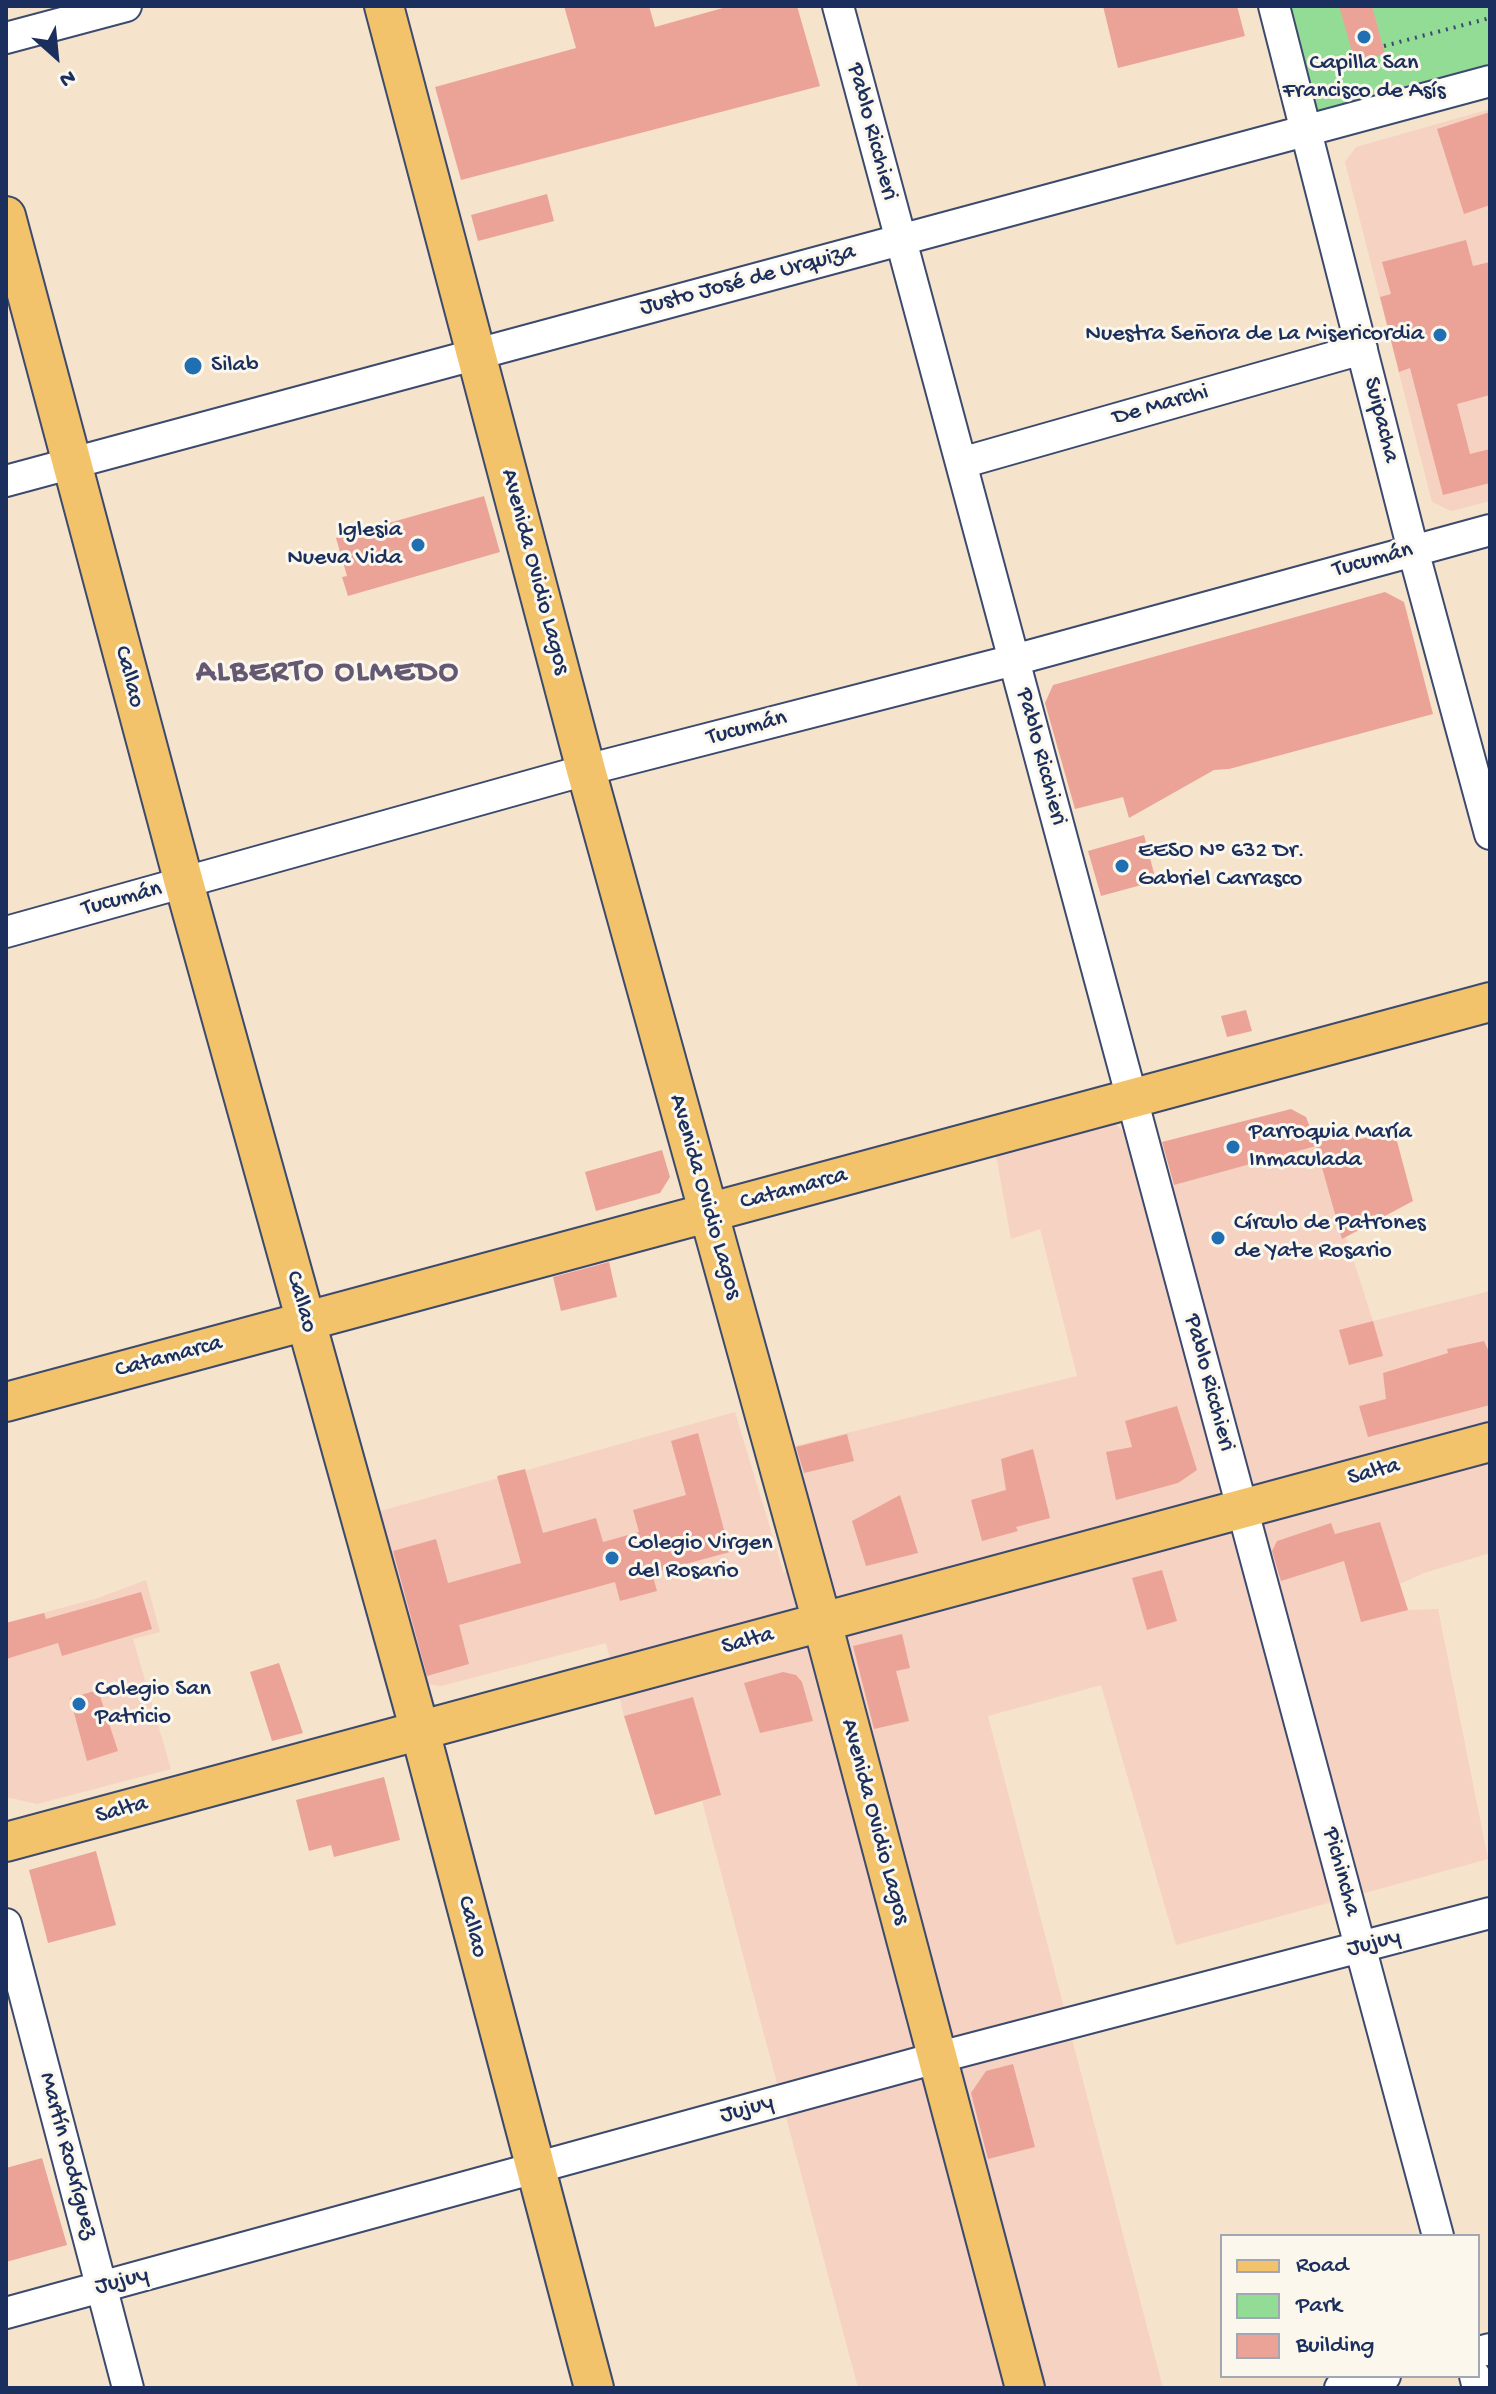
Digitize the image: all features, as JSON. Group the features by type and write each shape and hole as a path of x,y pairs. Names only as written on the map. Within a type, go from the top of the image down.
{"main road":[{"name":"Avenida Ovidio Lagos","path":"384,6 586,770 822,1622 1025,2388"},
{"name":"Callao","path":"6,216 12,262 71,463 184,883 420,1731 594,2388"},
{"name":"Catamarca","path":"6,1402 1490,1002"},
{"name":"Salta","path":"6,1842 1490,1442"}],"street":[{"path":"6,38 126,6"},
{"name":"Pablo Ricchieri","path":"838,6 1242,1509"},
{"name":"Suipacha","path":"1274,6 1413,550 1490,834"},
{"name":"Justo José de Urquiza","path":"6,481 1490,81"},
{"name":"De Marchi","path":"961,463 1362,349"},
{"name":"Tucumán","path":"6,932 586,770 1014,660 1490,530"},
{"name":"Pichincha","path":"1242,1509 1437,2234"},
{"name":"Jujuy","path":"6,2313 936,2058 1490,1913"},
{"name":"Martín Rodríguez","path":"6,1924 128,2388"},
{"path":"1340,2388 1378,2378"}],"path":[{"path":"1384,46 1490,18"}],"shaded area":[{"name":"Nuestra Señora de La Misericordia","path":"1490,109 1490,501 1451,511 1432,502 1345,162 1356,147"},
{"path":"1113,1121 1173,1185 1301,1150 1313,1135 1373,1321 1490,1291 1490,1553 1424,1573 1400,1584 1408,1610 1438,1609 1488,1859 1176,1945 1101,1685 988,1716 1163,2388 858,2388 702,1801 720,1795 693,1697 624,1716 606,1643 441,1686 420,1683 373,1513 735,1412 784,1574 786,1570 754,1456 1077,1376 1040,1229 1011,1239 996,1155"},
{"name":"Colegio San Patricio","path":"146,1580 160,1632 133,1639 171,1769 37,1804 6,1797 6,1623 98,1598"}],"green space":[{"path":"1274,6 1490,6 1490,81 1307,130"}],"building":[{"path":"564,6 649,6 655,27 730,6 797,6 820,86 461,180 435,87 576,48"},
{"path":"1103,6 1237,6 1245,36 1118,68"},
{"name":"Capilla San Francisco de Asís","path":"1339,6 1372,6 1385,54 1355,62"},
{"path":"1490,112 1490,205 1464,214 1437,129"},
{"path":"547,194 554,221 478,241 471,215"},
{"path":"1466,240 1473,266 1490,262 1490,395 1457,404 1470,454 1490,449 1490,483 1443,495 1410,368 1399,372 1380,297 1391,294 1382,262"},
{"name":"Iglesia Nueva Vida","path":"484,496 500,552 348,596 342,577 347,576 336,538"},
{"path":"1385,592 1404,602 1433,714 1229,769 1214,770 1129,818 1123,797 1075,809 1045,703 1053,685"},
{"name":"EESO Nº 632 Dr. Gabriel Carrasco","path":"1144,835 1156,881 1101,896 1088,851"},
{"path":"1246,1010 1252,1031 1227,1037 1221,1016"},
{"path":"1291,1109 1306,1117 1316,1143 1359,1131 1361,1139 1394,1130 1413,1201 1342,1239 1316,1146 1174,1185 1162,1142"},
{"path":"662,1150 670,1177 660,1193 596,1211 585,1172"},
{"path":"609,1262 617,1297 561,1311 553,1277"},
{"path":"1373,1321 1383,1356 1349,1365 1339,1330"},
{"path":"1484,1341 1490,1354 1490,1405 1368,1437 1359,1406 1386,1399 1383,1373 1448,1353 1447,1349"},
{"path":"1177,1406 1197,1470 1178,1483 1116,1500 1106,1452 1132,1447 1125,1421"},
{"name":"Colegio Virgen del Rosario","path":"698,1433 730,1552 652,1573 657,1591 620,1601 615,1582 459,1625 469,1664 427,1676 393,1551 436,1539 448,1583 521,1563 497,1476 525,1469 543,1533 596,1518 603,1542 639,1532 633,1510 686,1495 671,1441"},
{"path":"847,1434 854,1461 804,1473 796,1447"},
{"path":"1033,1449 1050,1518 982,1541 971,1500 1006,1490 1001,1459"},
{"path":"900,1495 918,1553 866,1566 852,1521"},
{"path":"1380,1522 1408,1610 1361,1622 1344,1561 1281,1581 1272,1551 1277,1541 1331,1523 1335,1534"},
{"path":"1162,1570 1177,1621 1147,1630 1132,1578"},
{"path":"141,1592 152,1629 62,1656 58,1643 6,1659 6,1623 44,1613 46,1619"},
{"path":"902,1634 910,1668 896,1671 909,1721 874,1729 853,1646"},
{"path":"279,1663 303,1733 272,1741 250,1672"},
{"path":"783,1672 796,1675 802,1682 813,1721 760,1733 744,1683"},
{"path":"98,1690 118,1751 87,1761 70,1698"},
{"path":"693,1697 721,1795 655,1815 624,1716"},
{"path":"384,1777 400,1840 334,1857 331,1845 309,1851 296,1800"},
{"path":"96,1851 116,1925 48,1943 29,1870"},
{"path":"1013,2064 1035,2147 988,2159 971,2093 986,2071"},
{"path":"42,2158 67,2245 6,2262 6,2168"}],"place":[{"name":"Capilla San Francisco de Asís","path":"1364,37"},
{"name":"Nuestra Señora de La Misericordia","path":"1440,335"},
{"name":"Silab","path":"193,366"},
{"name":"Iglesia Nueva Vida","path":"418,545"},
{"name":"EESO Nº 632 Dr. Gabriel Carrasco","path":"1122,866"},
{"name":"Parroquia María Inmaculada","path":"1233,1147"},
{"name":"Círculo de Patrones de Yate Rosario","path":"1218,1238"},
{"name":"Colegio Virgen del Rosario","path":"612,1558"},
{"name":"Colegio San Patricio","path":"79,1704"}],"district":[{"name":"ALBERTO OLMEDO","path":"328,674"}]}
